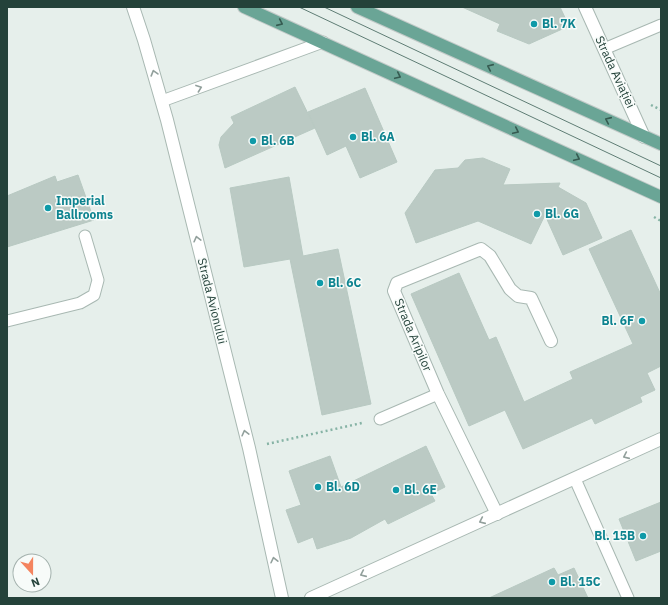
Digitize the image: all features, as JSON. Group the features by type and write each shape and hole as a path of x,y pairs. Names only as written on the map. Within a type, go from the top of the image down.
{"main road":[{"path":"244,7 661,197"},
{"path":"357,7 661,144"}],"street":[{"name":"Strada Avionului","path":"133,7 162,101 249,448 282,598"},
{"name":"Strada Aviației","path":"585,7 644,136"},
{"name":"Strada Aripilor","path":"497,514 438,394 394,291 397,283 481,249 490,256 510,289 518,296 531,298 551,341"},
{"path":"311,598 661,440"}],"lane":[{"path":"604,49 661,25"},
{"path":"162,101 323,42"},
{"path":"7,321 80,302 94,295 98,280 85,236"},
{"path":"380,419 438,394"},
{"path":"575,478 628,598"}],"path":[{"path":"654,216 661,221"},
{"path":"249,448 380,419"}],"building":[{"name":"Bl. 7K","path":"462,7 560,7 569,26 529,44 497,31 500,24"},
{"name":"Bl. 6B","path":"295,87 315,128 225,168 219,145 221,137 234,123 231,117"},
{"name":"Bl. 6A","path":"365,88 397,162 360,178 346,146 327,155 308,112"},
{"name":"Bl. 6G","path":"483,158 510,169 503,185 560,183 558,187 586,203 602,238 563,255 545,215 531,244 478,221 416,243 405,213 435,170 458,168 465,160"},
{"name":"Imperial Ballrooms","path":"78,175 94,220 7,247 7,196 55,176 57,182"},
{"name":"Bl. 6C","path":"289,177 303,256 338,249 371,404 322,415 290,259 244,267 230,188"},
{"name":"Bl. 6F","path":"631,230 661,295 661,366 647,373 655,390 640,397 642,402 595,424 592,418 523,449 505,410 469,426 411,294 459,273 489,340 496,337 524,402 573,379 570,372 633,344 589,249"},
{"path":"426,446 445,487 431,494 435,501 388,524 385,519 351,538 317,549 313,537 298,543 286,510 301,505 289,471 330,456 341,487"},
{"name":"Bl. 15B","path":"661,502 661,551 636,561 619,519"},
{"name":"Bl. 15C","path":"554,568 558,575 574,568 588,598 489,598"}],"tram line":[{"path":"299,7 661,178"},
{"path":"324,7 661,166"}],"place":[{"name":"Bl. 7K","path":"534,24"},
{"name":"Bl. 6A","path":"353,137"},
{"name":"Bl. 6B","path":"253,141"},
{"name":"Imperial Ballrooms","path":"48,208"},
{"name":"Bl. 6G","path":"537,214"},
{"name":"Bl. 6C","path":"320,283"},
{"name":"Bl. 6F","path":"642,321"},
{"name":"Bl. 6D","path":"318,487"},
{"name":"Bl. 6E","path":"396,490"},
{"name":"Bl. 15B","path":"643,536"},
{"name":"Bl. 15C","path":"552,582"}]}
